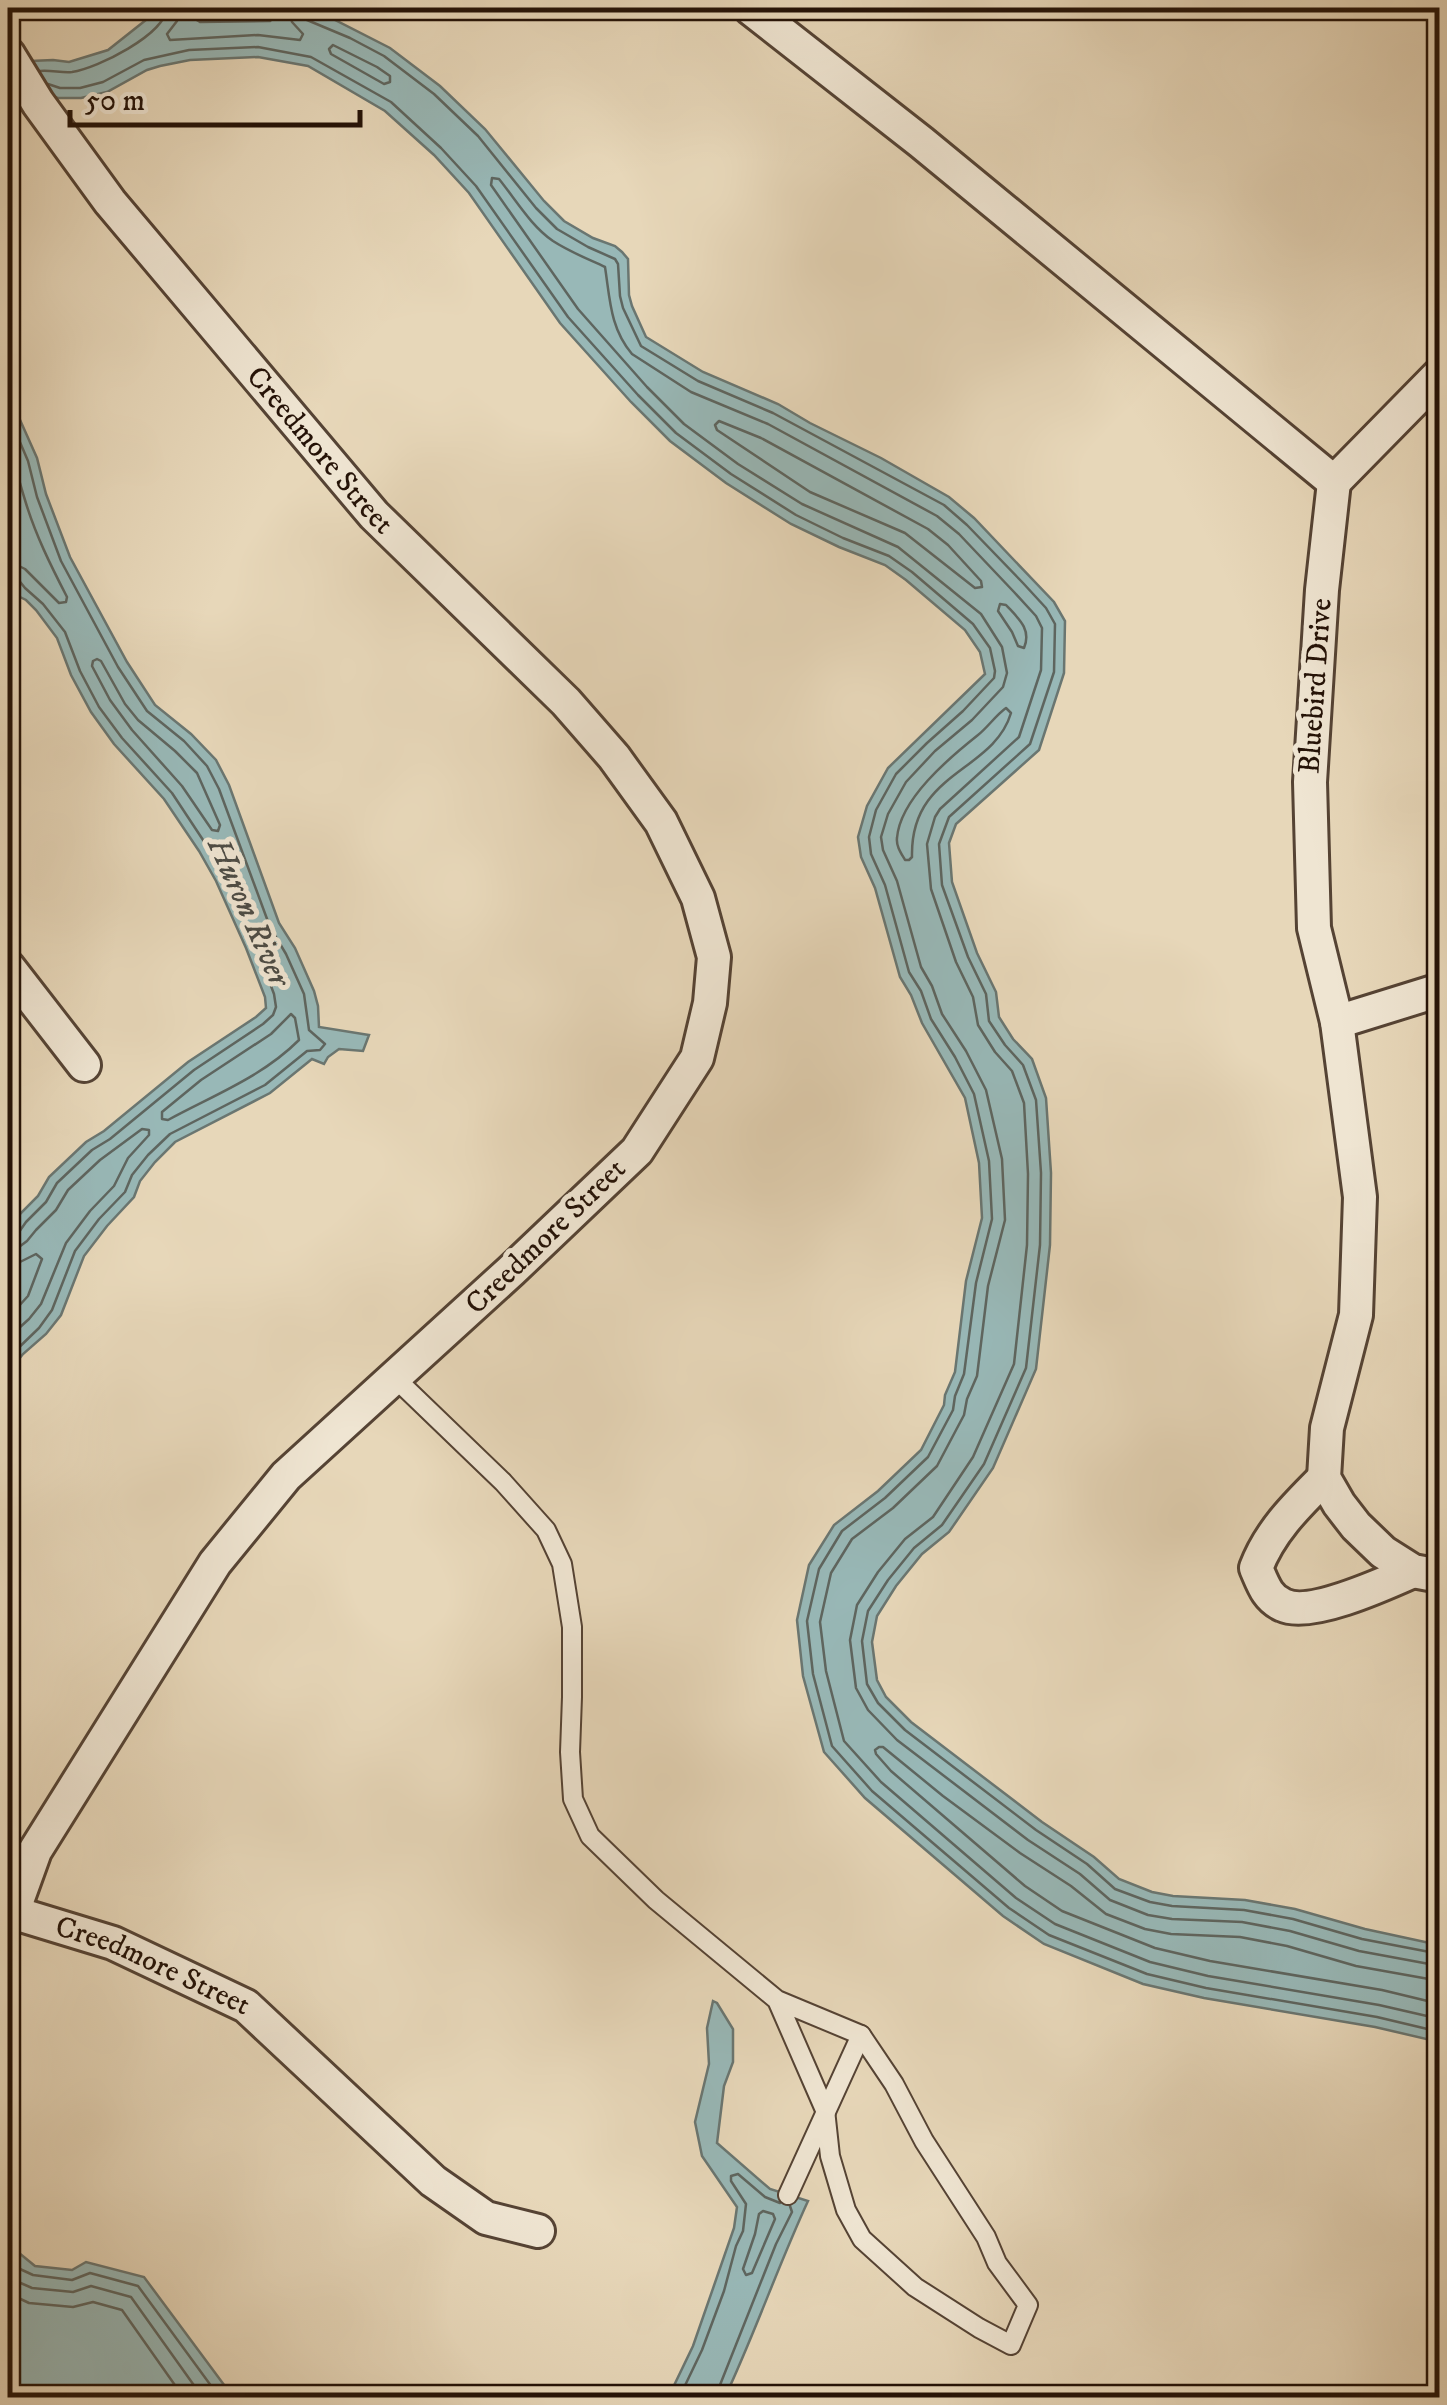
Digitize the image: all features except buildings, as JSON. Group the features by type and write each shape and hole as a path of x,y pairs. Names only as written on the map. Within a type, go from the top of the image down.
{"street":[{"path":"750,8 921,142 1334,482 1440,374"},
{"name":"Creedmore Street","path":"8,54 38,103 110,202 374,515 566,702 614,757 660,822 698,898 714,957 710,1003 697,1058 637,1150 286,1476 215,1563 35,1851 10,1911 113,1943 246,2006 433,2182 486,2218 538,2230"},
{"name":"Bluebird Drive","path":"1324,1478 1327,1428 1356,1316 1360,1197 1337,1022 1314,928 1310,782 1322,590 1334,482"},
{"path":"8,968 84,1064"},
{"path":"1337,1022 1440,990"},
{"path":"1324,1478 1356,1526 1383,1552 1426,1574 1318,1606 1286,1608 1267,1593 1256,1568 1264,1546 1324,1478"}],"lane":[{"path":"395,1378 504,1482 546,1530 562,1564 572,1626 573,1799 590,1836 656,1900 777,2000 861,2035 1028,2306 1011,2345 915,2287 862,2240 846,2210 830,2156 825,2110 777,2000"},
{"path":"788,2194 861,2035"}],"water":[{"path":"161,8 299,8 333,19 390,48 440,86 485,129 564,221 622,252 628,259 632,306 646,337 703,372 778,404 949,497 1054,602 1065,621 1064,673 1039,750 956,824 949,843 952,882 977,953 996,992 999,1017 1032,1059 1046,1098 1050,1245 1036,1369 993,1468 949,1532 922,1554 877,1616 872,1642 877,1680 886,1697 911,1722 1119,1879 1173,1896 1245,1900 1295,1909 1439,1945 1439,2042 1143,1984 1044,1944 1003,1916 865,1798 824,1752 803,1676 797,1620 809,1565 834,1525 921,1450 944,1405 955,1372 966,1281 982,1218 979,1163 965,1098 900,977 858,837 867,806 888,768 985,674 980,652 965,630 885,565 791,524 670,441 560,323 469,193 434,155 385,111 308,66 258,57 190,60 147,70 107,92 81,98 58,98 34,90 8,96 8,62 69,62 108,50"},
{"name":"Huron River","path":"8,393 37,458 70,557 127,662 155,705 216,760 229,785 279,923 314,991 319,1027 369,1035 363,1051 339,1049 324,1064 312,1059 270,1093 175,1142 155,1162 140,1181 134,1197 84,1256 61,1315 8,1373 8,1232 18,1216 38,1196 49,1177 86,1142 188,1062 266,1008 246,948 199,851 164,799 91,712 57,638 8,581"},
{"path":"713,2001 733,2029 733,2062 724,2086 717,2143 770,2189 808,2201 725,2397 668,2398 693,2346 734,2228 737,2207 702,2156 695,2122 709,2064 707,2028"},
{"path":"8,2244 35,2266 72,2270 86,2262 144,2277 233,2397 8,2397"}]}
